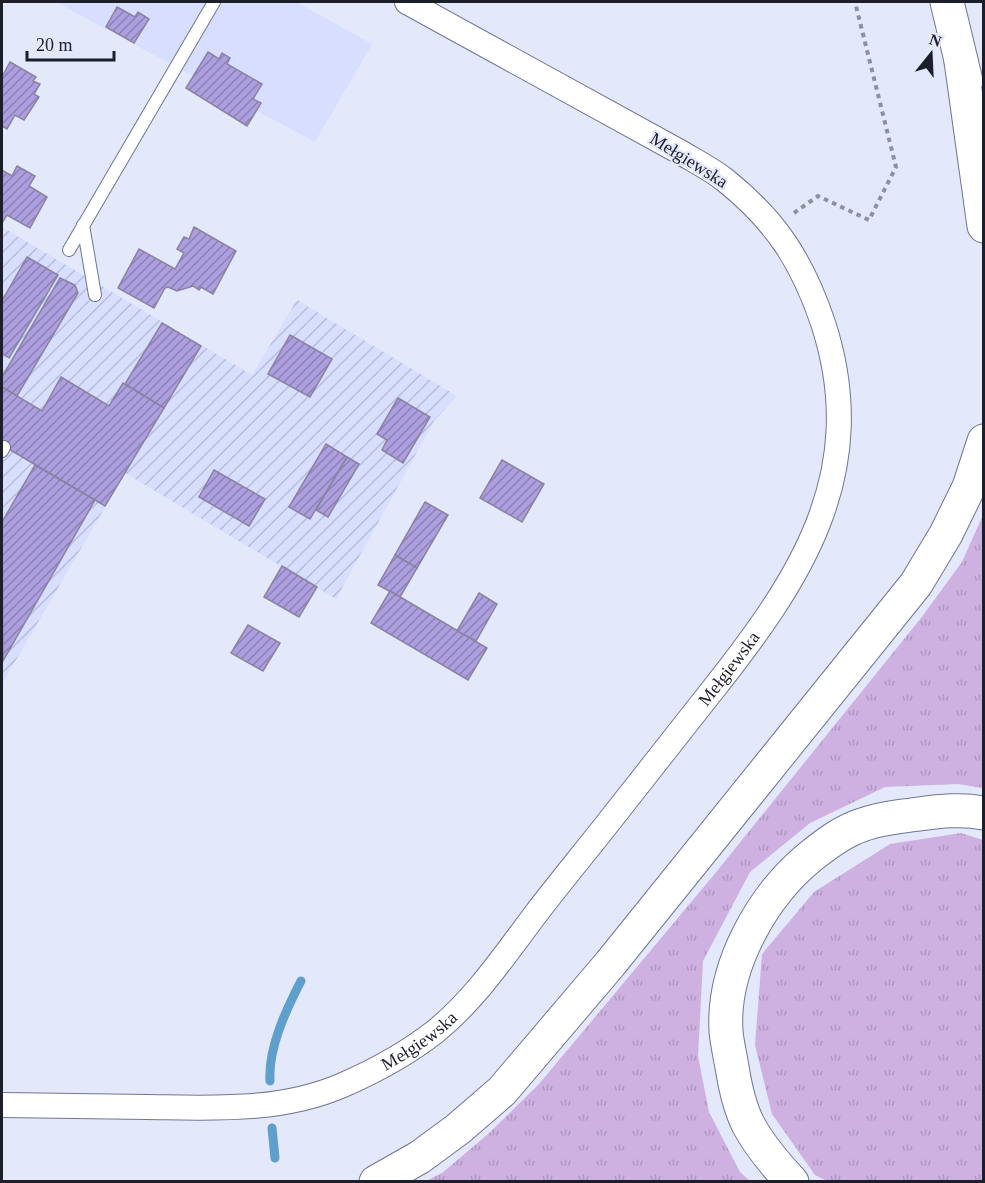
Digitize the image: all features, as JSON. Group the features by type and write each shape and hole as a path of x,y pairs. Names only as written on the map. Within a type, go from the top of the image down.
{"highway":[{"path":"947,2 984,154"},
{"path":"960,61 984,226"},
{"path":"375,1182 420,1157 458,1129 502,1090 610,964 916,584 946,534 969,487 984,441"},
{"path":"792,1182 775,1163 748,1124 735,1088 726,1029 733,977 747,936 768,901 797,867 828,843 861,825 898,816 933,812 966,810 984,813"}],"street":[{"name":"Mełgiewska","path":"2,1105 235,1108 274,1104 312,1096 343,1085 412,1048 437,1030 471,998 496,969 542,906 752,641 795,574 823,515 833,475 838,440 838,393 829,342 815,299 799,263 773,227 751,203 722,178 680,152 407,2"}],"lane":[{"path":"69,250 214,2"},
{"path":"83,225 94,295"}],"path":[{"path":"773,227 818,195 869,220 896,167 855,2"}],"shaded area":[{"path":"56,2 296,2 372,44 315,142"},
{"path":"2,227 252,375 297,300 457,396 434,421 336,599 125,473 2,684"}],"green space":[{"path":"983,515 983,788 958,784 885,787 810,823 750,872 703,961 698,1056 709,1112 740,1172 750,1181 426,1181 442,1173 487,1135 539,1084 713,876 921,618 962,562"},
{"path":"961,833 983,840 983,1181 827,1181 815,1175 772,1114 755,1045 762,954 814,892 890,844"}],"building":[{"path":"117,7 135,17 138,12 149,19 134,43 106,27"},
{"path":"208,52 219,59 222,53 230,58 227,64 262,84 253,99 261,103 247,126 186,88"},
{"path":"10,62 36,77 33,81 40,84 34,94 39,97 24,120 15,115 7,129 2,126 2,74"},
{"path":"17,166 35,176 29,186 47,197 30,228 7,215 2,223 2,170 12,176"},
{"path":"194,227 236,251 213,294 201,287 199,290 193,286 177,291 168,287 165,288 154,308 118,288 139,249 175,269 184,253 177,249 184,237 189,239"},
{"path":"27,257 58,275 9,358 2,353 2,301"},
{"path":"60,278 75,285 78,293 17,396 2,387 2,377"},
{"path":"162,323 201,346 164,408 125,384"},
{"path":"290,335 332,359 310,397 268,374"},
{"path":"61,377 109,406 123,383 164,408 105,506 2,445 2,387 42,411"},
{"path":"398,398 430,417 403,463 382,450 387,440 377,434"},
{"path":"326,444 347,457 310,519 289,507"},
{"path":"347,457 359,464 328,517 316,510"},
{"path":"502,460 544,484 522,522 480,498"},
{"path":"35,465 95,500 3,661 2,522"},
{"path":"214,470 265,499 249,526 199,497"},
{"path":"425,502 448,515 417,568 395,555"},
{"path":"395,555 417,568 400,597 378,585"},
{"path":"282,566 317,587 299,617 264,597"},
{"path":"390,591 487,648 468,680 371,623"},
{"path":"479,593 497,604 476,641 457,631"},
{"path":"248,625 280,643 263,671 231,653"}],"waterway":[{"path":"270,1081 275,1043 301,981"},
{"path":"272,1128 275,1158"}]}
